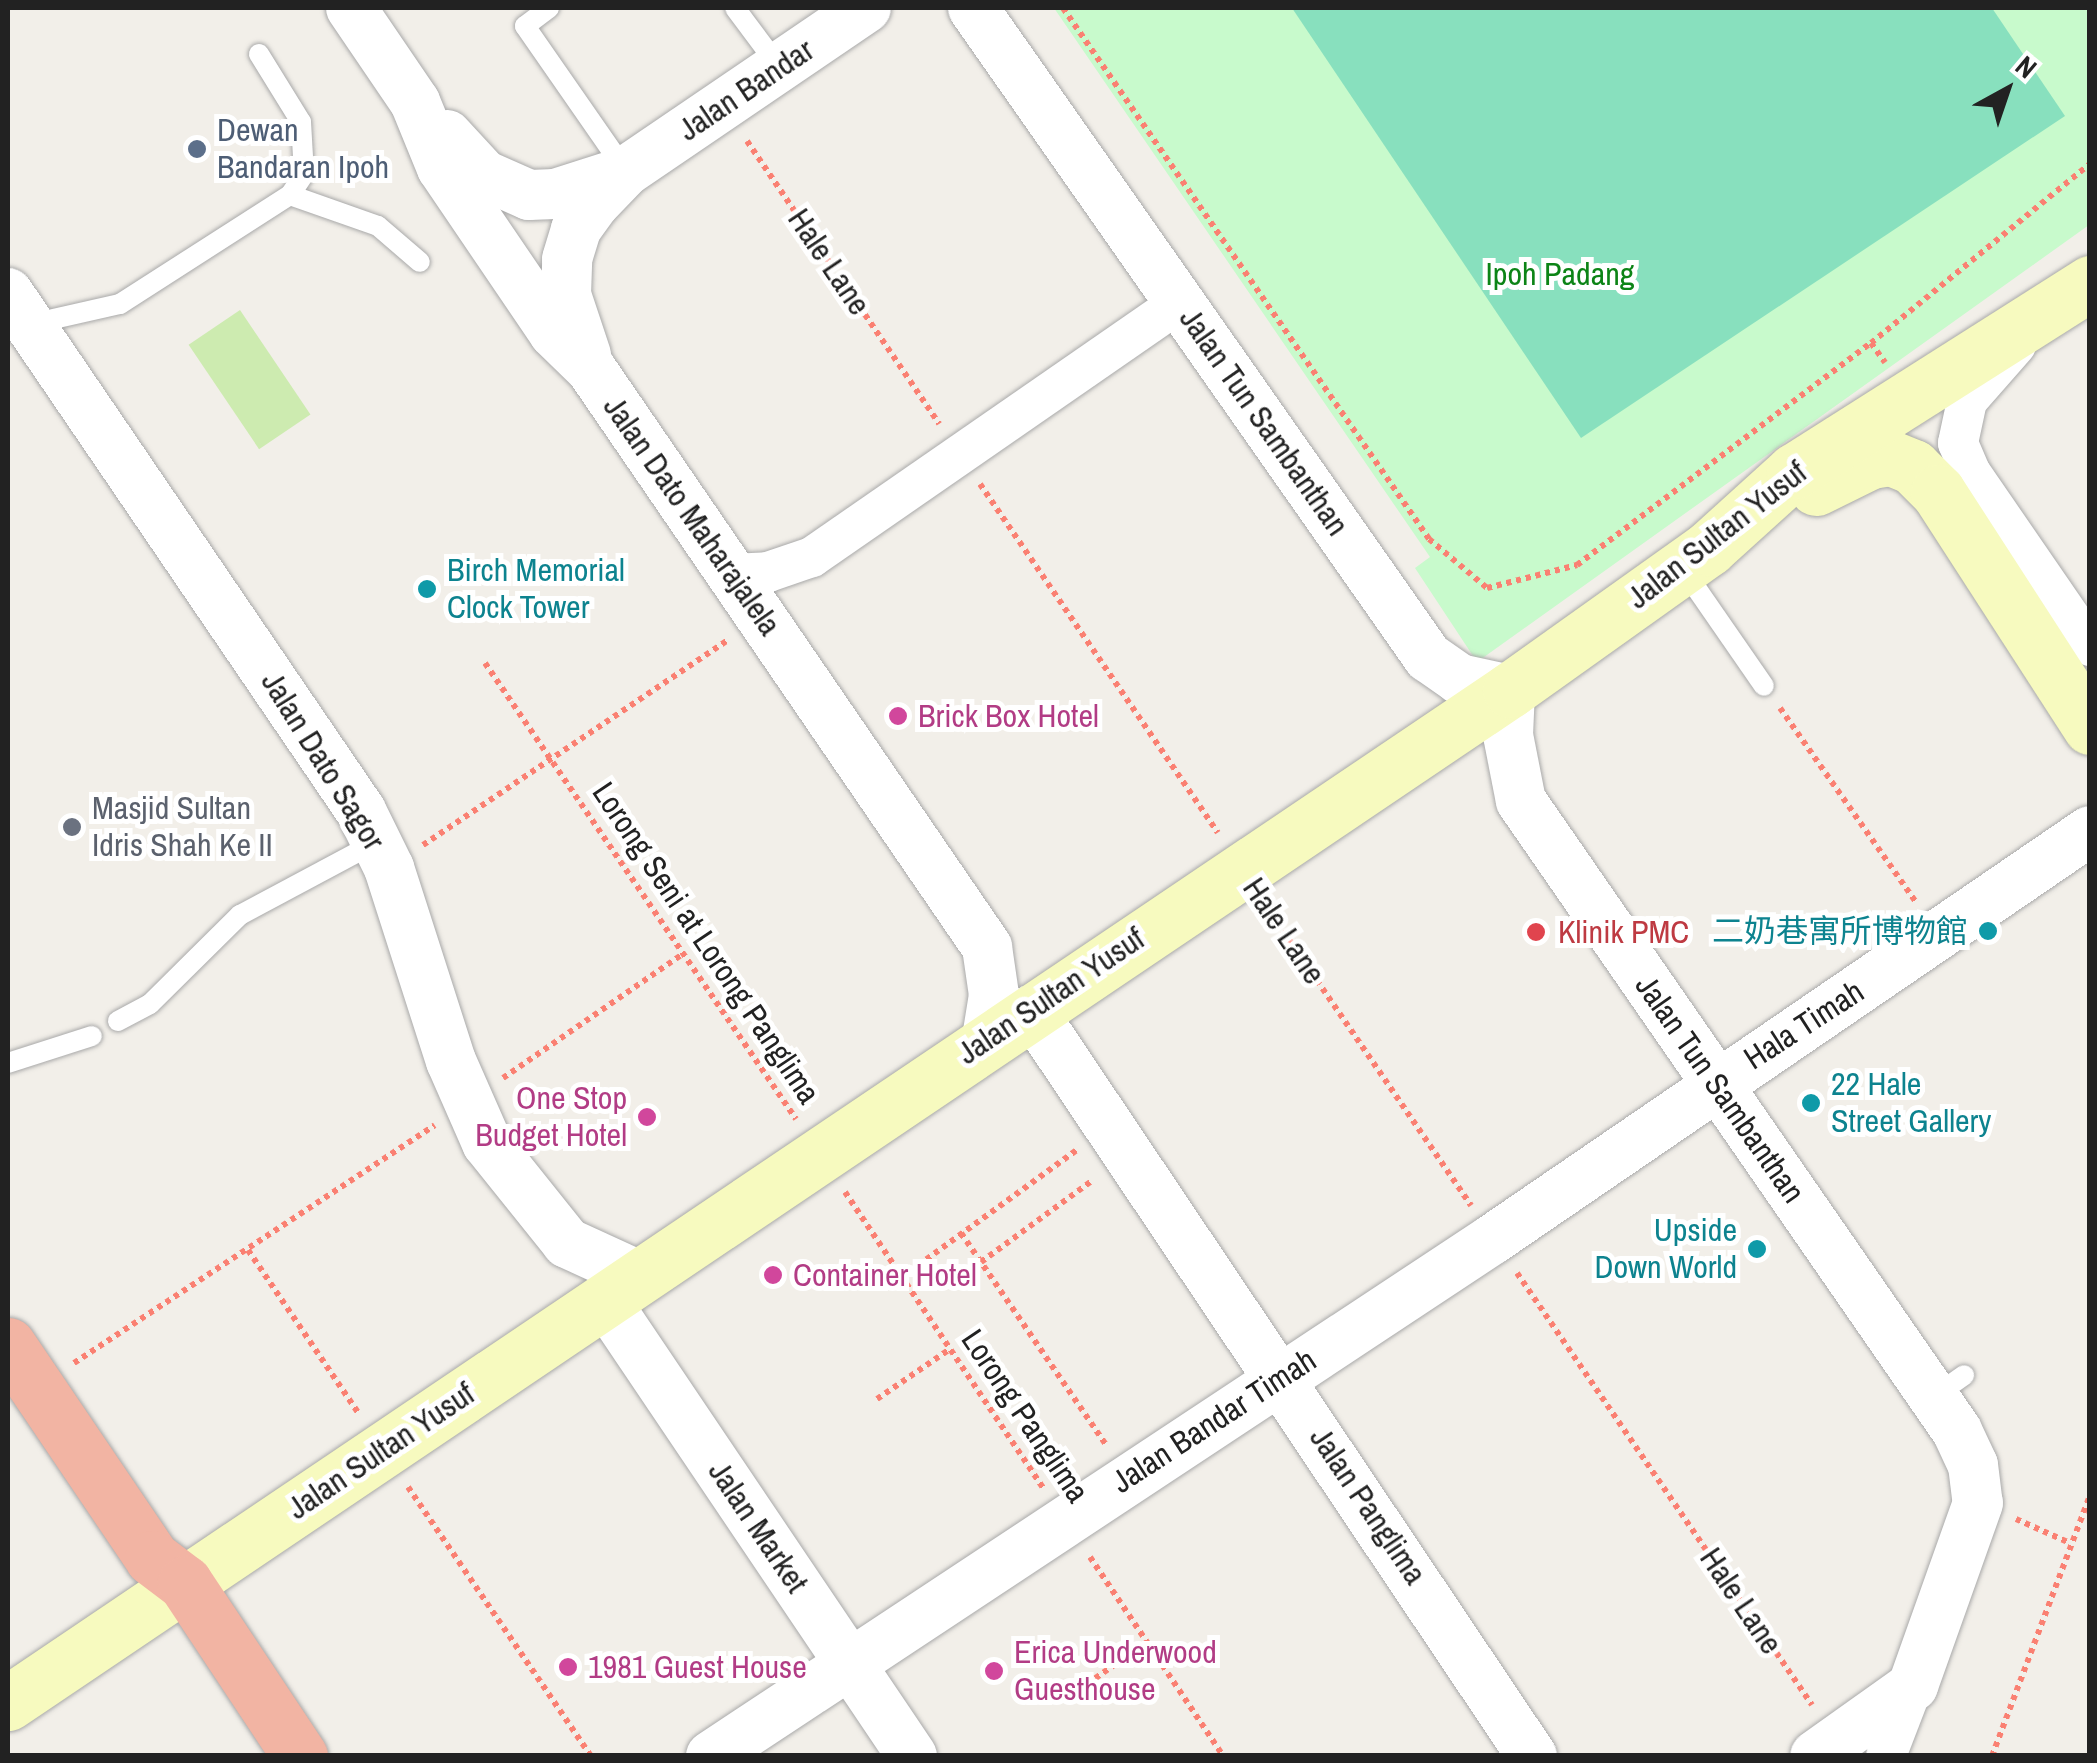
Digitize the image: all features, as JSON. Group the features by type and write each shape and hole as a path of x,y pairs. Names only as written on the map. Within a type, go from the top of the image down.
{"highway":[{"path":"8,1345 166,1580 300,1756"},
{"path":"166,1580 267,1756"}],"main road":[{"name":"Jalan Sultan Yusuf","path":"8,1703 166,1580 383,1450 1009,1024 1510,690 1695,558 1794,471 2090,283"},
{"path":"1695,558 1871,460 1892,458 1914,467 1938,492 2090,727"}],"street":[{"name":"Jalan Dato Maharajalela","path":"351,8 415,102 442,168 554,333 591,369 986,947 994,995 1009,1024"},
{"name":"Jalan Bandar","path":"591,369 566,295 567,259 576,229 626,171 866,8"},
{"name":"Jalan Tun Sambanthan","path":"974,8 1428,658 1460,680 1510,690 1509,749 1521,801 1715,1082 1949,1386 1973,1465 1978,1503 1913,1686"},
{"name":"Jalan Bandar","path":"415,102 504,189 556,194 626,171"},
{"path":"732,574 768,572 812,557 1180,302"},
{"name":"Jalan Dato Sagor","path":"18,308 377,842 467,1103 542,1218 621,1287"},
{"path":"2043,316 1967,401 1958,443 1971,473 2090,646"},
{"name":"Hala Timah","path":"1715,1082 1939,937 2090,831"},
{"name":"Jalan Panglima","path":"1009,1024 1282,1379 1532,1756"},
{"name":"Jalan Bandar Timah","path":"710,1756 1493,1238 1715,1082"},
{"name":"Jalan Market","path":"621,1287 850,1662 912,1756"},
{"path":"1826,1748 1913,1686"},
{"path":"1886,1756 1913,1686"}],"lane":[{"path":"549,8 525,26 626,171"},
{"path":"735,8 780,67"},
{"path":"18,308 120,304 290,195 304,174 301,122 258,54"},
{"path":"290,195 378,226 420,262"},
{"path":"1695,558 1764,686"},
{"path":"118,1021 150,1004 240,915 377,842"},
{"path":"8,1063 92,1036"}],"path":[{"path":"1064,8 1429,540 1488,588 1577,565 1872,342 2090,164"},
{"name":"Hale Lane","path":"723,106 1493,1238 1826,1748"},
{"path":"434,838 762,617"},
{"name":"Lorong Seni at Lorong Panglima","path":"485,663 820,1154"},
{"path":"1764,686 1939,937"},
{"path":"42,1396 66,1368 248,1250 683,954"},
{"path":"902,1276 1078,1150"},
{"name":"Lorong Panglima","path":"820,1154 1223,1756"},
{"path":"980,1262 1097,1177"},
{"path":"961,1234 1128,1476"},
{"path":"248,1250 591,1756"},
{"path":"877,1399 950,1349"},
{"path":"1992,1756 2090,1496"},
{"path":"2020,1520 2070,1543"},
{"path":"1087,1684 1147,1642"}],"green space":[{"name":"Ipoh Padang","path":"1054,8 2089,8 2089,225 1477,662 1415,568 1430,557"},
{"path":"1292,8 1992,8 2065,116 1581,438"},
{"path":"240,310 310,414 259,449 189,345"}],"place":[{"name":"Dewan Bandaran Ipoh","path":"197,149"},
{"name":"Birch Memorial Clock Tower","path":"427,589"},
{"name":"Brick Box Hotel","path":"898,716"},
{"name":"Masjid Sultan Idris Shah Ke II","path":"72,827"},
{"name":"二奶巷寓所博物館","path":"1988,931"},
{"name":"Klinik PMC","path":"1536,932"},
{"name":"22 Hale Street Gallery","path":"1811,1103"},
{"name":"One Stop Budget Hotel","path":"647,1117"},
{"name":"Upside Down World","path":"1757,1249"},
{"name":"Container Hotel","path":"773,1275"},
{"name":"1981 Guest House","path":"568,1667"},
{"name":"Erica Underwood Guesthouse","path":"994,1671"}]}
